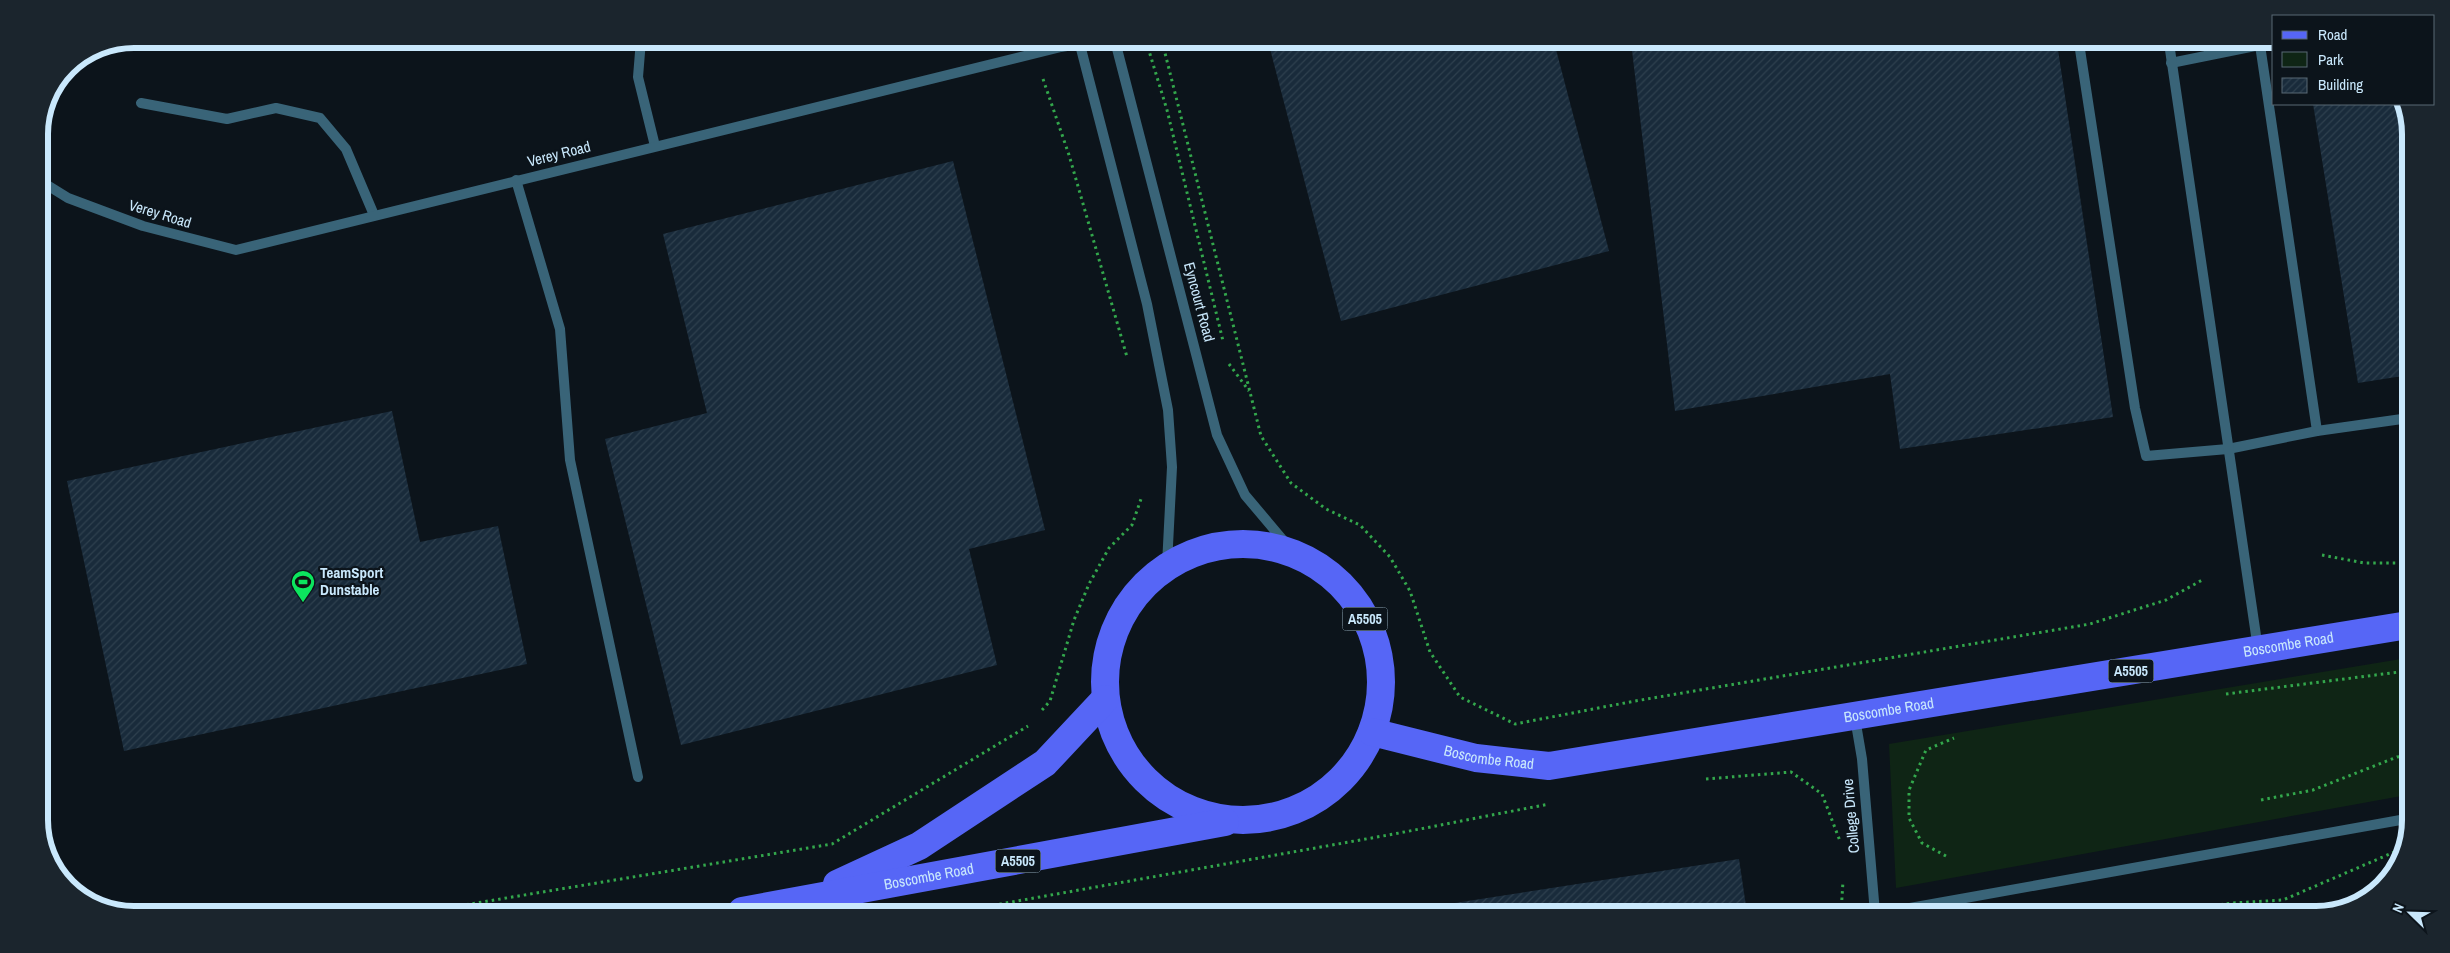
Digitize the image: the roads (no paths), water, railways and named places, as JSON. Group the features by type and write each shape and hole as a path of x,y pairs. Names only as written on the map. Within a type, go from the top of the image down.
{"main road":[{"name":"A5505","path":"1250,543 1293,552 1330,574 1360,606 1377,646 1381,690 1372,732 1350,770 1317,799 1276,816 1233,820 1187,809 1147,783 1119,745 1105,699 1108,648 1130,601 1167,565 1216,546 1250,543"},
{"name":"Boscombe Road","path":"1372,732 1476,758 1549,766 1721,736 1855,716 2402,626"},
{"name":"Boscombe Road","path":"802,901 919,846 1045,763 1105,699"},
{"name":"Boscombe Road","path":"772,906 1233,820"}],"street":[{"path":"641,48 638,76 655,146"},
{"name":"Verey Road","path":"48,186 68,198 143,226 236,250 1056,48"},
{"path":"1081,48 1147,304 1168,410 1172,467 1167,565"},
{"name":"Eyncourt Road","path":"1117,48 1217,435 1245,495 1293,552"},
{"path":"2080,48 2135,408 2146,456 2228,449 2316,431 2402,419"},
{"path":"2170,48 2258,650"},
{"path":"2172,63 2243,48"},
{"path":"2263,48 2316,431"},
{"path":"141,104 227,119 276,108 320,118 346,150 374,215"},
{"path":"516,180 560,329 570,460 638,777"},
{"name":"College Drive","path":"1855,716 1862,759 1874,906"},
{"path":"1921,906 2402,820"}],"place":[{"name":"TeamSport Dunstable","path":"303,603"}]}
